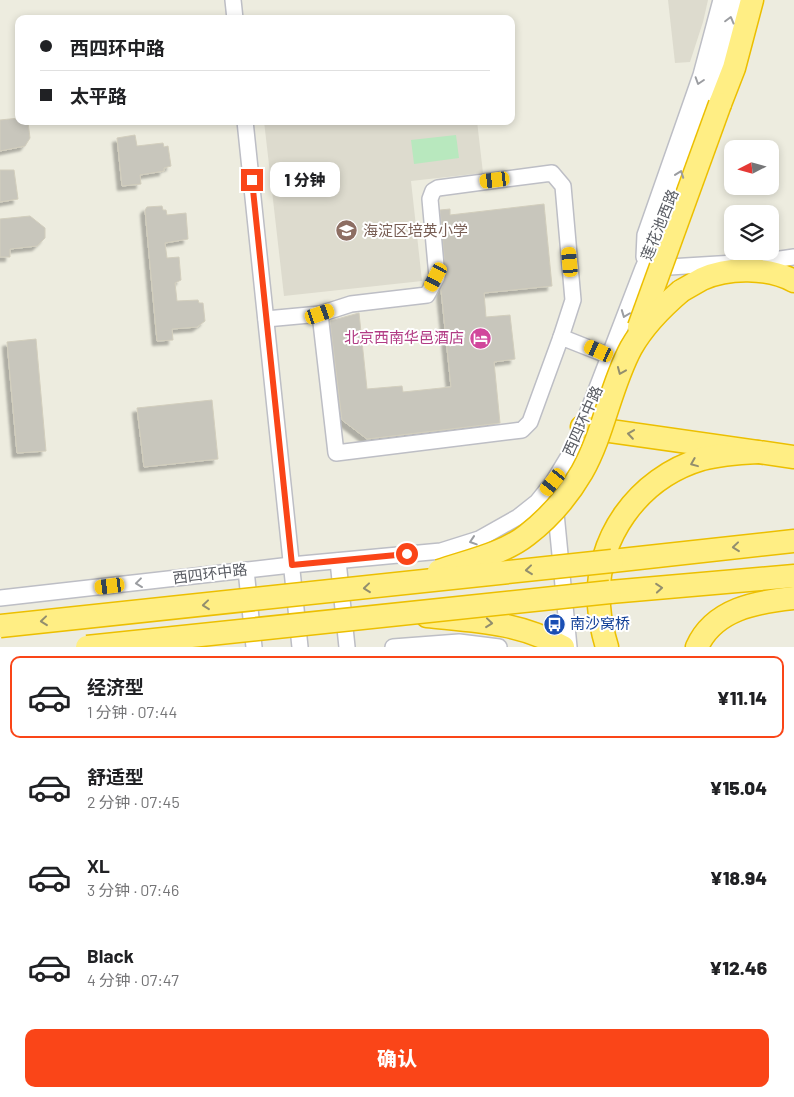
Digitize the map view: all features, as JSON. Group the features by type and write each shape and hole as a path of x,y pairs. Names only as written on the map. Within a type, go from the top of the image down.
{"highway":[{"path":"402,584 503,549 526,535 567,495 583,471 631,348 734,68 752,0"},
{"path":"631,348 646,324 664,306 681,291 703,278 726,272 746,271 770,273 794,281"},
{"path":"582,427 788,457"},
{"path":"607,647 599,606 599,578 608,544 615,528 632,504 653,484 676,470 725,454 758,452"},
{"name":"西四环中路","path":"0,626 789,541"},
{"path":"87,647 610,592 792,587"},
{"path":"697,647 701,637 713,623 728,614 792,587"},
{"path":"406,614 507,625 545,637 563,647"}],"street":[{"path":"233,0 235,15"},
{"name":"莲花池西路","path":"642,268 646,235 701,75 721,0"},
{"name":"莲花池西路","path":"642,268 657,236 714,81 735,0"},
{"path":"245,125 300,647"},
{"path":"266,319 320,314 351,304 427,295 436,277 430,199 433,192 438,188 552,173 563,186 573,300 530,422 522,430 336,453 320,314"},
{"path":"642,268 767,261 794,257"},
{"name":"西四环中路","path":"0,598 292,565 441,551 479,539 518,517 537,502 553,482 570,454 610,356 642,268"},
{"path":"561,337 610,356"},
{"path":"553,482 569,647"},
{"path":"338,561 347,647"},
{"path":"246,570 254,647"},
{"path":"393,647 459,642 499,647"}],"shaded area":[{"path":"668,0 708,0 690,62 675,63"},
{"name":"海淀区培英小学","path":"264,125 477,125 483,173 411,181 422,281 284,296"}],"green space":[{"path":"456,135 459,158 414,164 411,140"}],"building":[{"path":"15,118 15,125 28,125 30,138 25,146 0,151 0,120"},
{"path":"135,135 137,146 163,143 164,147 168,146 171,166 164,168 164,171 140,175 141,184 122,186 117,138"},
{"path":"0,170 14,170 18,199 0,202"},
{"name":"北京西南华邑酒店","path":"544,204 552,286 484,293 486,317 510,315 515,359 494,362 500,423 367,439 342,420 330,321 359,313 367,389 402,386 403,392 451,387 441,290 446,276 440,210 450,209 450,215"},
{"path":"162,206 163,210 166,210 167,215 186,213 188,239 165,243 167,258 179,257 181,280 175,283 177,301 198,300 199,303 203,303 205,321 197,327 172,329 173,340 157,341 145,210 147,207"},
{"path":"30,216 45,228 45,238 37,246 10,249 10,257 0,257 0,219"},
{"path":"36,339 46,451 17,453 7,342"},
{"path":"212,400 218,459 144,467 137,408"}],"place":[{"name":"海淀区培英小学","path":"347,231"},
{"name":"北京西南华邑酒店","path":"480,338"},
{"name":"南沙窝桥","path":"554,624"}],"route":[{"path":"252,180 292,565 407,554"}]}
